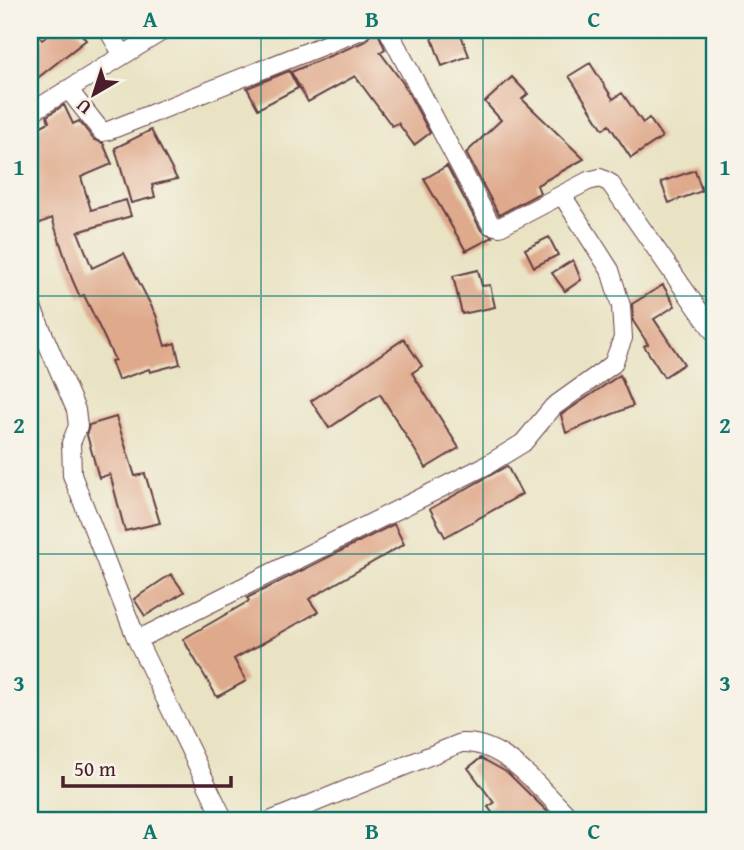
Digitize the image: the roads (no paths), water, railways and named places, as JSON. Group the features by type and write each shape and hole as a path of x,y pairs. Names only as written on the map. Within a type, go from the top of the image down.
{"street":[{"path":"108,30 123,55"},
{"path":"30,113 164,30"},
{"path":"68,89 94,126 102,132 108,131 362,30"},
{"path":"388,30 491,225 500,227 589,181 600,178 610,183 714,332"},
{"path":"137,640 487,465 523,443 553,407 613,364 623,338 621,306 610,270 562,195"},
{"path":"30,303 76,410 78,426 71,443 72,475 137,640 224,820"},
{"path":"272,820 460,743 471,743 484,745 503,756 572,820"}]}
